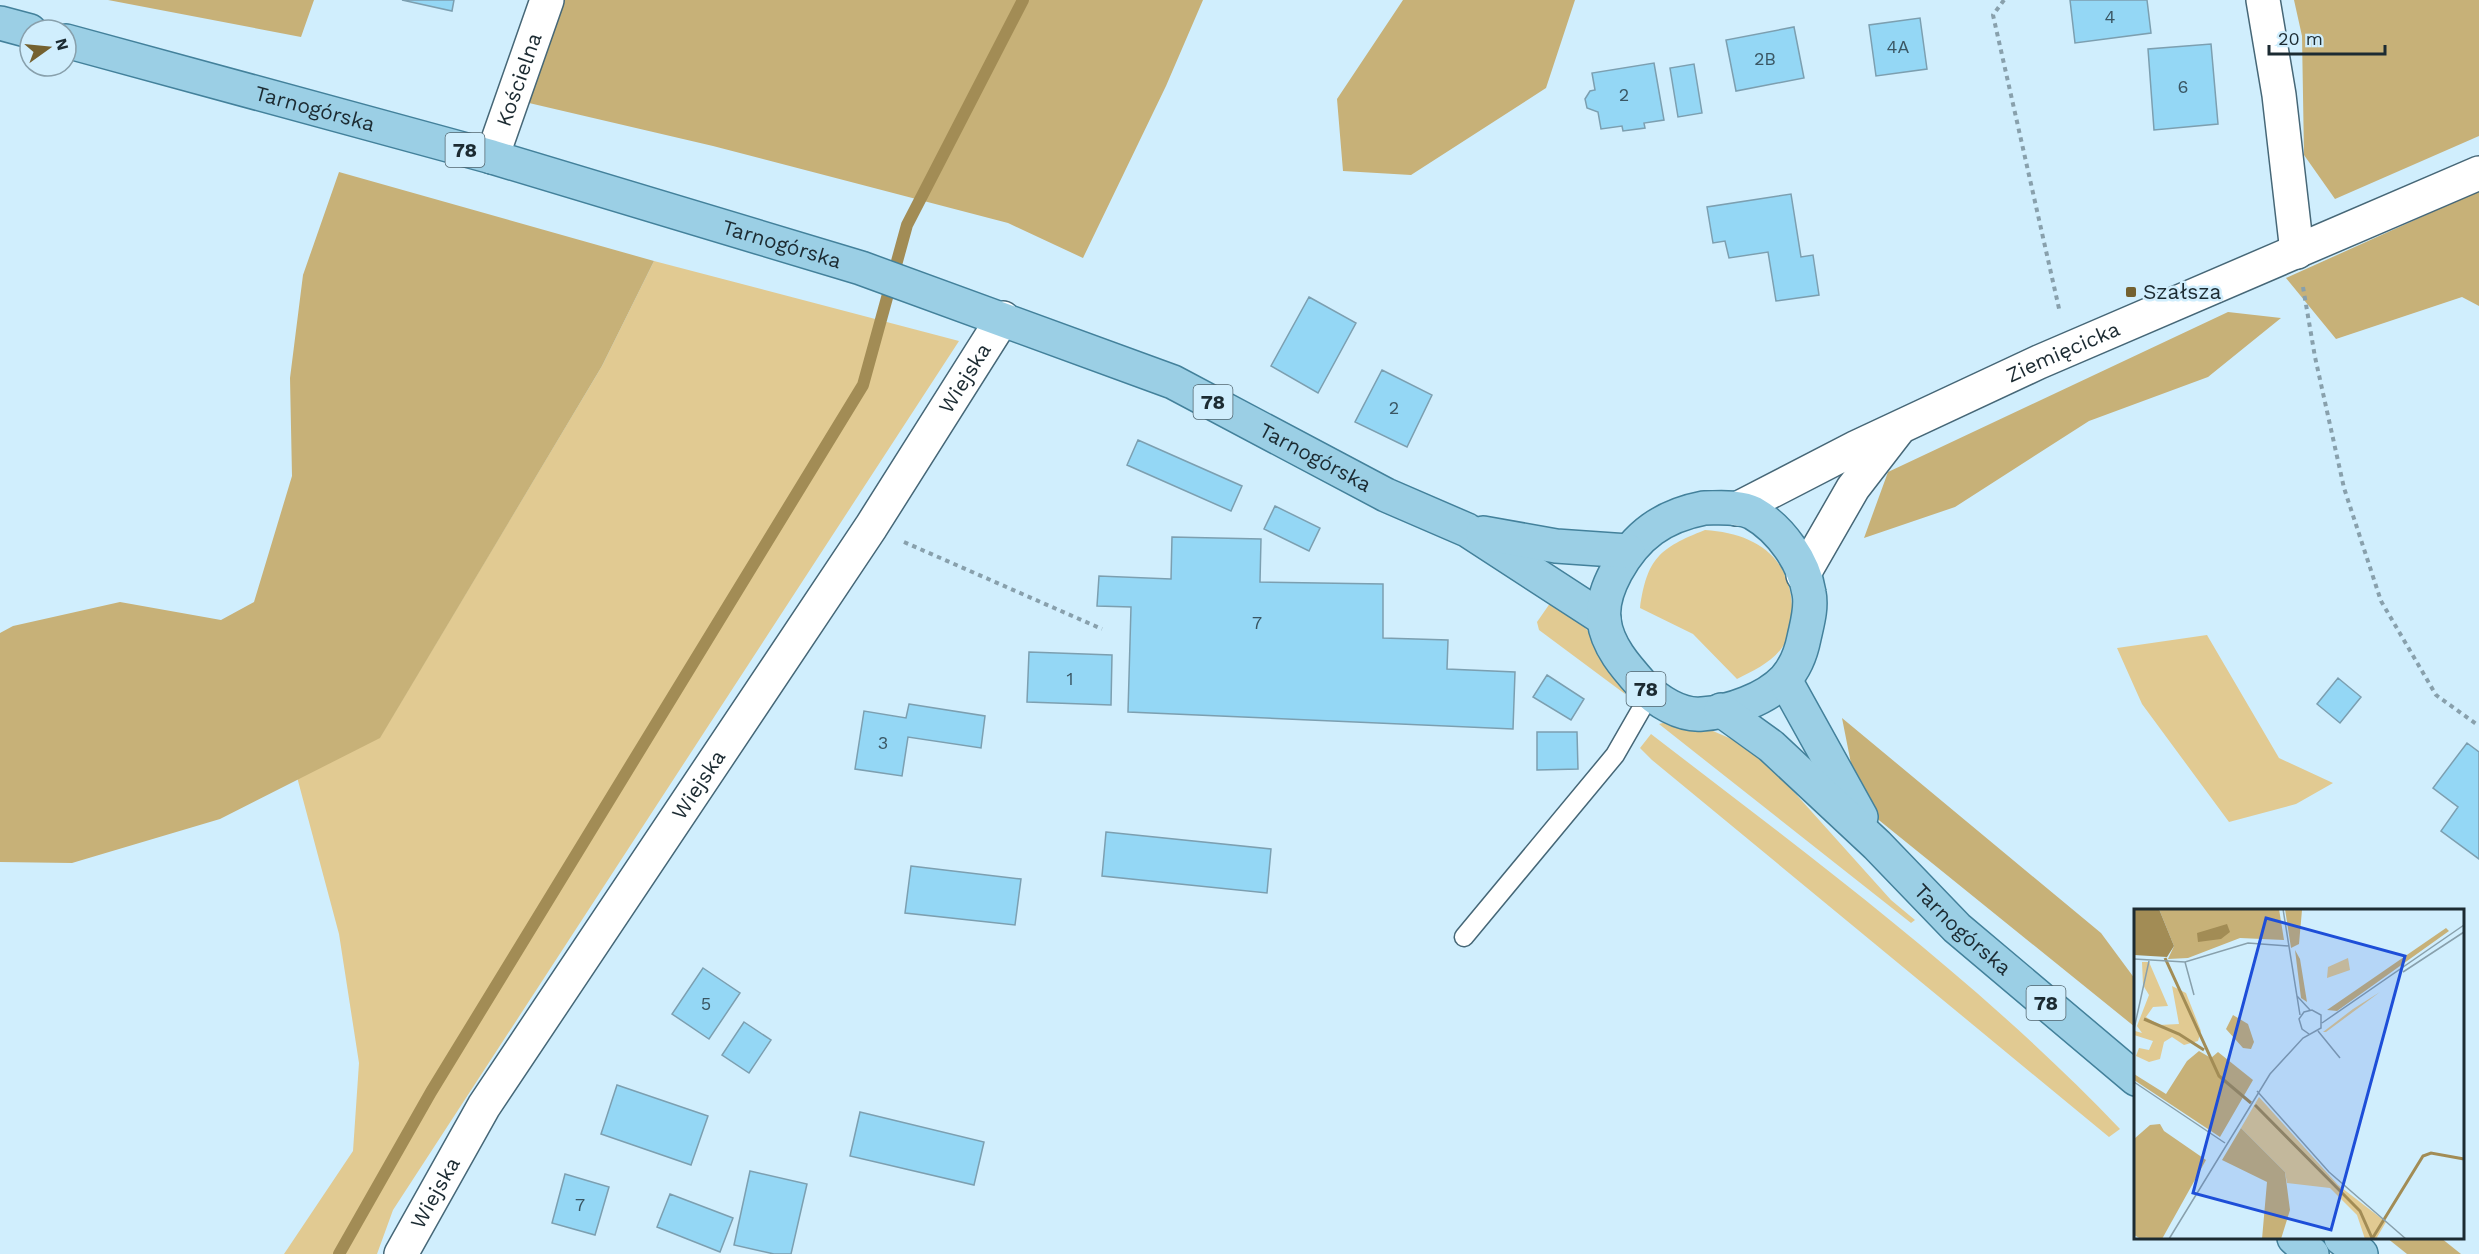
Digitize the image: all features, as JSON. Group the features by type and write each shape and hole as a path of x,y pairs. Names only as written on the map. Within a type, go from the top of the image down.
{"main road":[{"path":"0,23 18,28"},
{"name":"Tarnogórska","path":"78,44 492,157 861,268 1173,382 1386,495 1467,530 1604,619"},
{"name":"78","path":"1704,508 1737,509 1752,513 1779,533 1793,553 1803,575 1809,592 1808,622 1797,661 1785,680 1754,700 1701,714 1678,710 1650,694 1619,657 1604,619 1610,583 1628,551 1654,526 1670,518 1704,508"},
{"name":"Tarnogórska","path":"1467,530 1556,546 1628,551"},
{"name":"Tarnogórska","path":"1785,680 1877,845"},
{"name":"Tarnogórska","path":"1721,710 1771,746 1877,845 1957,928 2134,1076"},
{"path":"2295,1239 2312,1254"},
{"path":"2342,1239 2361,1254"}],"street":[{"name":"Kościelna","path":"492,157 546,0"},
{"path":"2263,0 2279,95 2297,252"},
{"name":"Ziemięcicka","path":"1737,509 1857,447 1898,430 2068,349 2479,173"},
{"name":"Wiejska","path":"401,1254 484,1106 871,527 1003,318"},
{"name":"Ziemięcicka","path":"1803,575 1853,488 1898,430"}],"lane":[{"path":"1464,937 1615,755 1650,694"}],"path":[{"path":"2004,0 1993,15 2068,349"},
{"path":"2297,252 2315,357 2344,488 2380,601 2436,695 2479,726"},
{"path":"871,527 1102,629"}],"shaded area":[{"path":"108,0 314,0 301,37"},
{"path":"564,0 1203,0 1166,86 1083,258 1008,223 713,146 529,103"},
{"path":"1403,0 1575,0 1546,88 1411,175 1343,171 1337,99"},
{"path":"2294,0 2479,0 2479,136 2335,199 2304,155 2302,36"},
{"path":"339,172 654,261 602,366 380,738 220,819 72,863 0,862 0,633 13,626 120,602 221,620 254,602 292,476 290,378 303,275"},
{"path":"2479,191 2479,306 2462,297 2336,339 2286,278"},
{"path":"654,261 959,341 393,1210 377,1254 284,1254 353,1151 359,1063 339,934 297,777 380,737 602,366"},
{"path":"2228,312 2281,318 2208,377 2089,421 1955,507 1864,538 1888,472"},
{"path":"1705,530 1738,536 1765,550 1776,560 1790,589 1792,616 1785,643 1770,660 1737,679 1693,634 1640,608 1647,578 1658,557 1676,543"},
{"path":"1553,599 1577,619 1596,641 1613,665 1625,694 1539,630 1537,622"},
{"path":"2207,635 2279,758 2333,783 2296,804 2229,822 2142,704 2117,648"},
{"path":"1842,718 2101,933 2134,978 2134,1026 1859,804"},
{"path":"1673,720 1713,731 1736,741 1768,763 1891,900 1915,920 1911,923 1659,724"},
{"path":"1651,734 1833,874 1952,972 2010,1022 2120,1129 2109,1137 1652,760 1640,748"},
{"path":"2388,1239 2442,1239 2461,1254 2407,1254"}],"building":[{"path":"402,0 454,0 452,11"},
{"path":"2070,0 2147,0 2151,33 2075,43"},
{"path":"1920,18 1927,69 1876,76 1869,25"},
{"path":"1794,27 1804,78 1736,91 1726,40"},
{"path":"2211,44 2218,124 2154,130 2148,49"},
{"path":"1654,63 1664,120 1644,123 1645,128 1623,131 1622,126 1601,129 1598,112 1587,108 1585,99 1590,91 1595,90 1592,73"},
{"path":"1694,64 1702,113 1678,117 1670,68"},
{"path":"1791,194 1801,257 1813,255 1819,295 1776,301 1768,252 1729,258 1725,241 1713,243 1707,207"},
{"path":"1309,297 1356,323 1318,393 1271,366"},
{"path":"1382,370 1432,395 1407,447 1355,422"},
{"path":"1138,440 1242,486 1231,511 1127,465"},
{"path":"1275,506 1320,528 1309,551 1264,529"},
{"path":"1172,537 1261,539 1260,582 1383,584 1383,638 1448,640 1447,669 1515,672 1513,729 1128,712 1131,607 1097,606 1099,576 1171,579"},
{"path":"1029,652 1112,655 1111,705 1027,702"},
{"path":"1547,675 1584,699 1571,720 1533,697"},
{"path":"2338,678 2361,697 2340,723 2317,704"},
{"path":"909,704 985,716 981,748 908,737 902,776 855,769 864,711 906,718"},
{"path":"1537,732 1577,732 1578,769 1537,770"},
{"path":"2467,743 2479,752 2479,859 2441,831 2458,807 2433,788"},
{"path":"1106,832 1271,849 1267,893 1102,876"},
{"path":"911,866 1021,879 1015,925 905,913"},
{"path":"703,968 740,993 709,1039 672,1014"},
{"path":"744,1022 771,1040 749,1073 722,1055"},
{"path":"617,1085 708,1116 691,1165 601,1134"},
{"path":"860,1112 984,1142 974,1185 850,1156"},
{"path":"750,1171 807,1184 791,1254 774,1254 734,1245"},
{"path":"565,1174 609,1187 595,1235 552,1223"},
{"path":"670,1194 733,1218 720,1252 657,1227"}],"waterway":[{"path":"339,1254 431,1092 863,385 907,225 1023,0"}],"place":[{"name":"Szałsza","path":"2131,292"}]}
